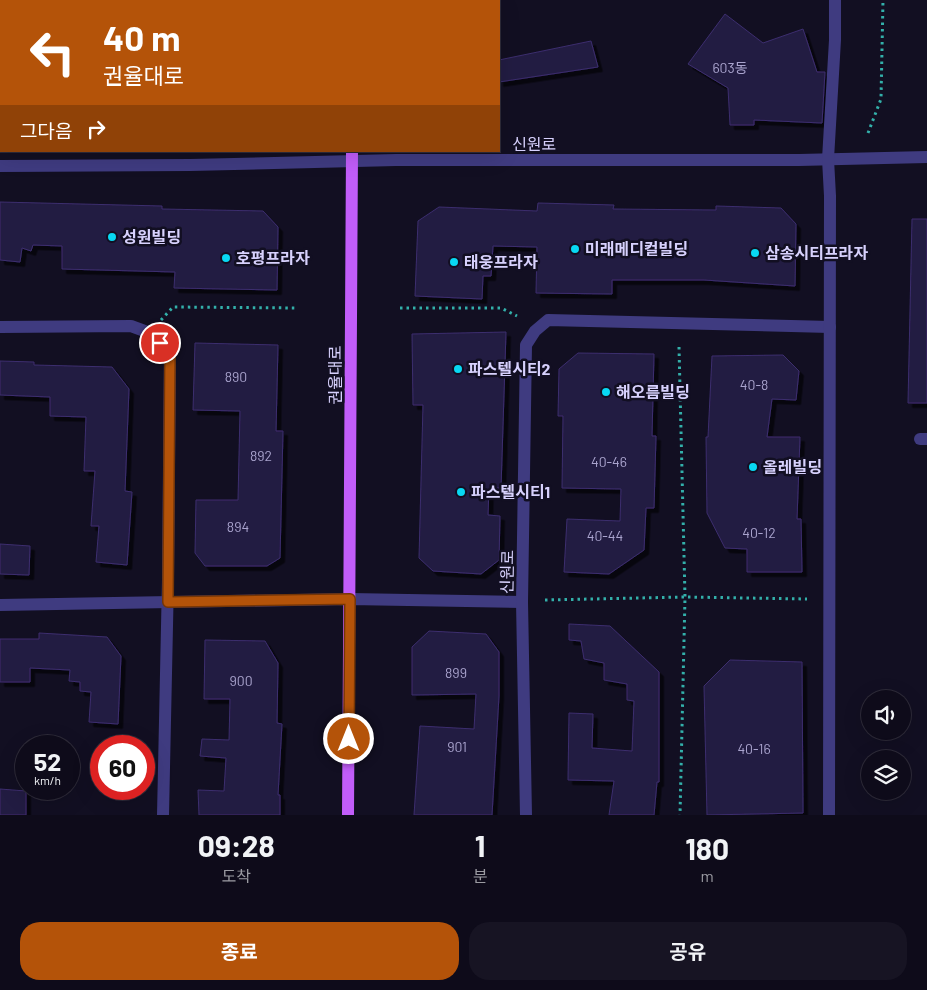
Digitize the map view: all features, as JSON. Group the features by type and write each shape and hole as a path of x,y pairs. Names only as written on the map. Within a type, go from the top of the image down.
{"main road":[{"name":"권율대로","path":"348,815 352,156"}],"street":[{"path":"829,815 830,196 828,159 835,40 835,0"},
{"name":"신원로","path":"0,166 190,165 352,156 799,160 927,158"},
{"name":"신원로","path":"526,815 522,602 526,345 535,330 548,320 830,327"},
{"path":"0,327 131,326 150,333 170,352 168,602 163,815"},
{"path":"0,605 350,599 522,602"}],"path":[{"path":"868,133 881,99 883,0"},
{"path":"161,320 172,307 297,308"},
{"path":"400,308 501,308 517,316"},
{"path":"679,347 685,597 680,815"},
{"path":"546,600 685,597 807,600"}],"building":[{"path":"725,14 763,43 803,29 817,72 825,72 822,123 754,120 754,125 730,125 728,88 688,64"},
{"path":"591,41 598,67 500,82 500,60"},
{"path":"0,202 162,206 162,209 263,211 278,227 277,290 174,288 175,272 62,269 62,246 33,245 31,251 22,248 20,262 0,260"},
{"path":"538,203 614,205 613,209 716,210 716,206 781,208 796,224 795,286 704,280 612,280 612,294 536,293 537,247 493,246 491,276 483,276 482,299 415,296 418,221 439,207 537,211"},
{"path":"912,219 927,219 927,403 908,403"},
{"path":"506,332 501,488 489,488 488,515 500,516 499,560 481,574 433,571 419,558 423,405 413,405 412,334"},
{"path":"195,343 278,345 276,431 283,431 280,558 267,566 205,566 195,553 196,500 238,500 240,411 193,410"},
{"path":"578,353 654,354 652,436 656,436 654,508 646,508 644,550 609,574 564,572 567,519 620,521 621,489 562,488 563,416 558,416 559,369"},
{"path":"783,355 799,371 796,400 772,399 767,437 800,437 797,519 801,519 802,572 747,572 747,549 725,548 707,513 706,437 708,437 712,356"},
{"path":"0,361 34,362 34,365 112,367 129,389 125,491 132,492 127,565 96,562 99,526 91,526 95,471 84,471 86,417 50,416 50,397 0,395"},
{"path":"0,544 30,546 29,575 0,574"},
{"path":"569,624 610,626 659,672 659,782 657,782 654,815 609,815 614,781 568,780 569,713 593,714 592,748 632,751 634,701 627,700 627,684 604,680 604,663 584,659 581,641 569,640"},
{"path":"429,631 486,634 499,652 499,696 492,815 414,815 420,726 474,729 476,694 412,695 412,647"},
{"path":"39,633 107,637 121,656 118,724 89,722 91,692 80,691 80,682 69,681 70,670 30,668 30,682 0,682 0,639 39,639"},
{"path":"205,640 265,641 278,663 277,723 282,724 278,795 280,795 280,815 199,815 198,790 224,791 226,758 200,756 202,739 229,740 230,699 204,699"},
{"path":"730,660 802,662 803,813 707,815 704,686"},
{"path":"0,789 15,790 15,800 26,800 26,815 0,815"}],"place":[{"name":"성원빌딩","path":"112,237"},
{"name":"미래메디컬빌딩","path":"575,249"},
{"name":"삼송시티프라자","path":"755,253"},
{"name":"호평프라자","path":"226,258"},
{"name":"태웅프라자","path":"454,262"},
{"name":"파스텔시티2","path":"458,369"},
{"name":"해오름빌딩","path":"606,392"},
{"name":"올레빌딩","path":"753,467"},
{"name":"파스텔시티1","path":"461,492"}],"route":[{"path":"160,343 170,352 168,602 350,599 349,739"}]}
